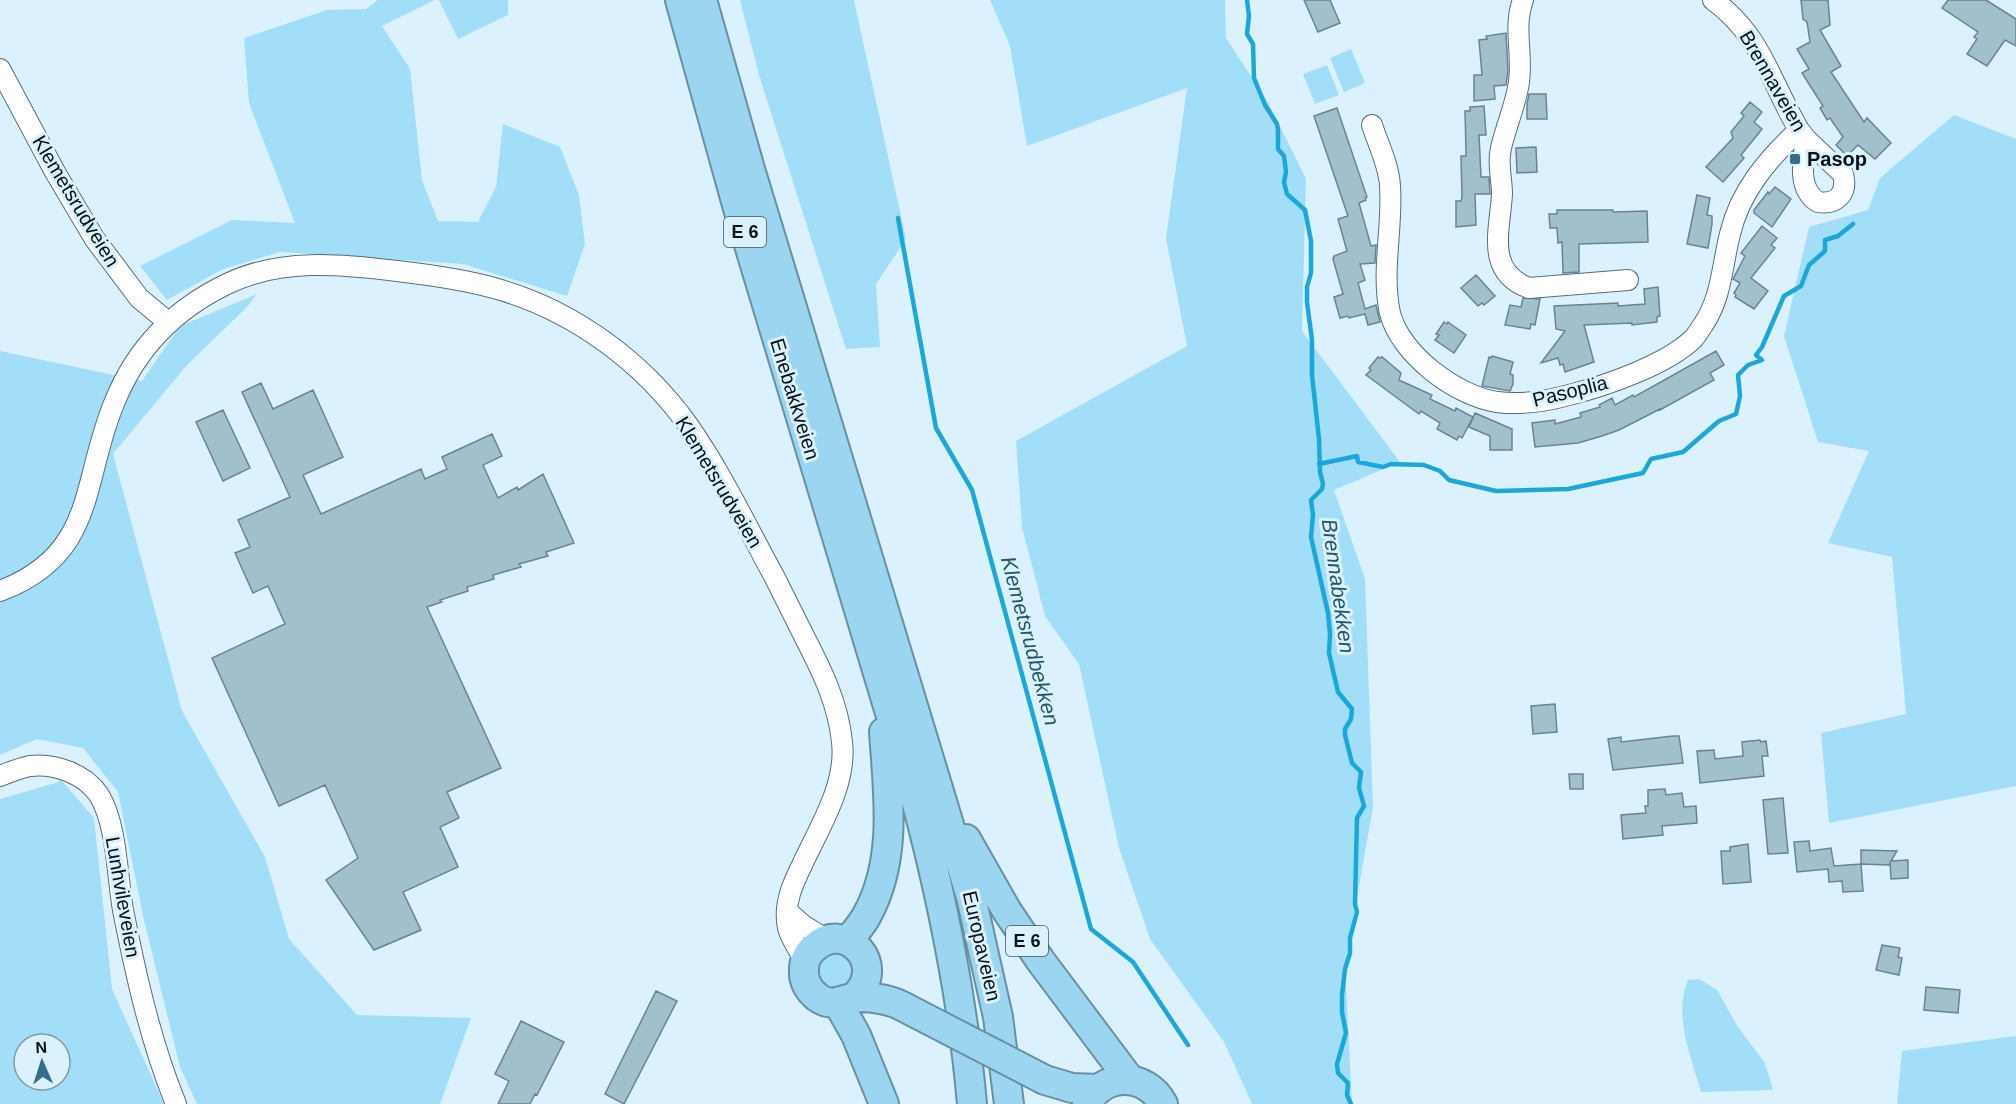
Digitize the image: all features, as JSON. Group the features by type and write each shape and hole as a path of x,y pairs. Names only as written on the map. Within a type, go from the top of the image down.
{"highway":[{"name":"Enebakkveien","path":"680,0 737,206 880,678 927,794"},
{"name":"Enebakkveien","path":"702,0 927,794"},
{"name":"E 6","path":"805,961 818,945 837,941 867,916 875,899 886,855 889,798 880,678"},
{"name":"E 6","path":"927,794 1040,960 1130,1080 1149,1087 1163,1104"},
{"name":"Europaveien","path":"927,794 929,848 952,958 972,1104"},
{"name":"Europaveien","path":"927,794 971,897 998,1017 1009,1104"},
{"path":"837,941 861,952 867,968 899,1004"},
{"path":"805,961 805,979 813,994 829,1002 880,999 899,1004 1047,1081 1093,1096 1111,1081 1130,1080"},
{"path":"845,1000 864,985 867,968"},
{"path":"845,1000 856,1035 884,1104"},
{"path":"1047,1081 1070,1104"}],"street":[{"path":"1523,0 1518,20 1519,80 1499,162 1502,194 1499,204 1497,244 1503,267 1517,284 1529,288 1628,280"},
{"name":"Brennaveien","path":"1713,0 1739,22 1754,41 1803,134"},
{"name":"Klemetsrudveien","path":"0,69 94,238 139,298 168,322"},
{"name":"Pasoplia","path":"1372,125 1390,183 1387,290 1396,330 1415,356 1439,375 1475,396 1506,403 1556,398 1596,388 1652,365 1694,338 1716,302 1730,231 1741,200 1756,176 1803,134"},
{"name":"Klemetsrudveien","path":"0,591 27,579 44,566 73,532 84,509 113,403 139,356 152,338 168,322 202,297 231,282 259,272 312,265 381,269 464,281 502,290 536,303 603,340 649,379 678,411 712,464 778,584 826,679 836,708 843,747 840,775 827,812 791,888 788,901 787,922 790,933 805,961"},
{"name":"Lunhvileveien","path":"0,776 20,768 49,766 80,777 99,796 108,816 129,942 148,1020 177,1104"},
{"path":"788,911 803,925 837,941"}],"shaded area":[{"path":"378,0 435,0 382,26 410,69 422,180 438,221 478,222 496,187 503,124 560,147 579,195 585,244 567,296 463,264 280,252 223,269 167,300 140,266 232,220 295,223 249,103 244,38 327,10 366,9"},
{"path":"439,0 508,0 508,15 458,39"},
{"path":"740,0 854,0 906,239 876,284 880,347 846,349 759,75"},
{"path":"990,0 1225,0 1226,38 1268,102 1306,179 1302,331 1400,462 1334,490 1365,579 1373,807 1345,965 1352,1104 1252,1104 1224,1042 1150,939 1119,848 1079,664 1045,616 1022,527 1016,441 1187,346 1166,238 1187,88 1027,146 1010,46"},
{"path":"1351,49 1365,83 1344,92 1330,58"},
{"path":"1327,65 1339,95 1315,104 1303,74"},
{"path":"1954,115 2016,139 2016,786 1829,823 1821,733 1906,714 1892,557 1828,543 1869,451 1818,442 1784,336 1809,227 1868,210 1880,178"},
{"path":"257,294 246,308 187,365 113,454 182,711 265,857 289,939 357,1015 471,1018 440,1104 197,1104 180,1067 144,920 118,792 83,748 37,739 0,755 0,351 142,381 180,326"},
{"path":"62,781 94,818 112,989 164,1104 0,1104 0,799"},
{"path":"832,949 842,950 856,968 846,989 823,989 813,968"},
{"path":"1699,979 1717,990 1738,1027 1765,1063 1773,1090 1701,1092 1685,1036 1682,1008 1688,980"},
{"path":"2015,1036 2016,1104 1897,1104 1902,1051"}],"building":[{"path":"1304,0 1330,0 1340,23 1318,32"},
{"path":"1801,0 1828,0 1830,25 1820,30 1841,66 1831,72 1864,122 1867,118 1891,143 1875,159 1858,145 1847,156 1836,145 1843,137 1830,118 1827,120 1820,108 1823,106 1802,73 1809,69 1797,49 1810,42 1807,22 1803,19"},
{"path":"1948,0 1986,0 2016,19 2016,46 2005,40 1987,66 1967,54 1977,39 1974,37 1978,32 1942,8"},
{"path":"1506,33 1508,71 1506,85 1494,86 1495,99 1474,101 1474,75 1482,75 1479,40 1487,39 1486,36"},
{"path":"1529,94 1546,94 1547,119 1527,119"},
{"path":"1750,102 1762,112 1754,122 1762,129 1741,155 1744,158 1723,182 1706,167 1733,138 1731,132 1744,116 1741,113"},
{"path":"1484,106 1486,135 1479,135 1481,177 1489,177 1490,194 1475,194 1476,225 1456,227 1456,201 1461,201 1462,198 1461,156 1466,156 1465,111 1470,111 1470,107"},
{"path":"1337,108 1367,197 1359,203 1371,246 1376,245 1375,263 1360,264 1365,280 1358,283 1365,309 1376,305 1380,322 1368,325 1365,314 1340,318 1334,297 1343,294 1333,259 1334,256 1347,251 1338,219 1348,216 1314,116"},
{"path":"1536,147 1537,172 1517,173 1516,148"},
{"path":"1775,187 1791,199 1772,227 1754,213 1754,210"},
{"path":"1697,195 1710,198 1707,215 1712,216 1712,224 1708,248 1687,244"},
{"path":"1557,210 1647,211 1648,242 1579,244 1579,272 1563,273 1562,242 1558,243 1557,228 1550,228 1549,214 1557,214"},
{"path":"1762,226 1777,238 1771,245 1775,248 1751,278 1768,291 1754,309 1735,297 1734,293 1740,283 1733,279 1745,256 1741,253"},
{"path":"1476,275 1495,296 1484,305 1482,303 1478,306 1461,288"},
{"path":"1658,287 1660,316 1657,317 1657,322 1632,325 1632,323 1584,325 1594,362 1565,372 1558,358 1541,363 1565,331 1556,329 1554,306 1645,304 1644,289"},
{"path":"1523,298 1540,299 1535,325 1531,324 1530,329 1505,325 1510,305 1521,307"},
{"path":"1444,322 1447,324 1448,322 1466,335 1454,353 1435,340"},
{"path":"1716,351 1724,365 1710,373 1714,380 1660,410 1602,436 1578,443 1535,447 1532,423 1555,420 1555,424 1581,417 1580,413 1600,407 1599,405 1612,398 1615,405 1633,395 1634,397"},
{"path":"1378,357 1382,357 1401,373 1399,380 1432,395 1430,399 1473,417 1462,438 1459,436 1457,440 1437,429 1440,423 1421,411 1419,414 1366,375"},
{"path":"1489,357 1513,362 1510,374 1513,375 1513,384 1510,391 1482,386"},
{"path":"261,383 273,409 313,390 343,457 303,475 321,514 421,469 425,479 447,469 442,457 492,434 502,456 483,465 498,498 517,487 518,490 543,474 574,543 546,552 548,556 519,564 521,567 493,575 494,579 467,587 468,591 427,607 501,768 447,792 459,818 440,827 458,867 403,892 421,930 374,950 326,880 358,858 325,785 279,806 212,658 285,624 268,586 253,593 235,553 250,547 238,520 290,497 242,392"},
{"path":"223,410 250,468 223,481 196,422"},
{"path":"1475,413 1512,429 1512,450 1490,450 1490,436 1469,427"},
{"path":"1555,704 1557,732 1533,734 1531,706"},
{"path":"1679,736 1683,763 1613,770 1608,739 1621,737 1621,742"},
{"path":"1760,740 1761,742 1766,741 1768,756 1762,756 1764,776 1700,783 1697,751 1714,750 1715,759 1743,756 1742,742"},
{"path":"1569,774 1583,774 1583,789 1570,789"},
{"path":"1665,789 1666,795 1682,793 1684,807 1696,806 1697,823 1662,826 1663,835 1623,839 1621,815 1646,813 1648,790"},
{"path":"1783,798 1788,853 1768,854 1763,800"},
{"path":"1809,841 1810,851 1831,848 1834,866 1861,864 1863,891 1843,892 1842,881 1829,882 1828,869 1797,872 1794,842"},
{"path":"1748,844 1751,882 1723,884 1721,851 1730,851 1730,847"},
{"path":"1861,850 1897,851 1891,861 1908,860 1908,878 1891,879 1890,863 1889,865 1861,864"},
{"path":"1882,945 1900,948 1898,957 1902,958 1899,975 1876,970"},
{"path":"1926,987 1960,990 1958,1013 1924,1010"},
{"path":"656,991 677,1001 624,1104 605,1094"},
{"path":"521,1021 564,1042 537,1095 535,1094 530,1104 498,1104 509,1081 495,1074"}],"waterway":[{"name":"Brennabekken","path":"1247,0 1249,16 1247,34 1253,44 1254,78 1265,105 1277,124 1278,149 1284,156 1286,172 1284,182 1287,194 1305,210 1311,241 1311,273 1307,287 1307,302 1312,340 1312,375 1320,472 1323,484 1322,489 1311,500 1313,515 1311,537 1328,613 1329,653 1338,692 1352,709 1345,735 1352,763 1361,772 1359,788 1364,806 1357,818 1355,904 1357,912 1350,938 1350,953 1345,969 1342,995 1346,1033 1337,1064 1338,1073 1348,1083 1347,1095 1351,1104"},
{"name":"Klemetsrudbekken","path":"898,218 936,428 972,490 1091,929 1133,962 1188,1045"},
{"path":"1319,464 1357,456 1358,462 1383,467 1391,464 1424,465 1440,471 1449,480 1496,491 1568,489 1643,473 1651,459 1683,452 1719,421 1736,414 1740,396 1738,375 1748,365 1762,360 1756,355 1762,347 1784,296 1801,286 1809,265 1825,251 1825,240 1838,236 1853,224"}],"place":[{"name":"Pasop","path":"1795,159"}]}
